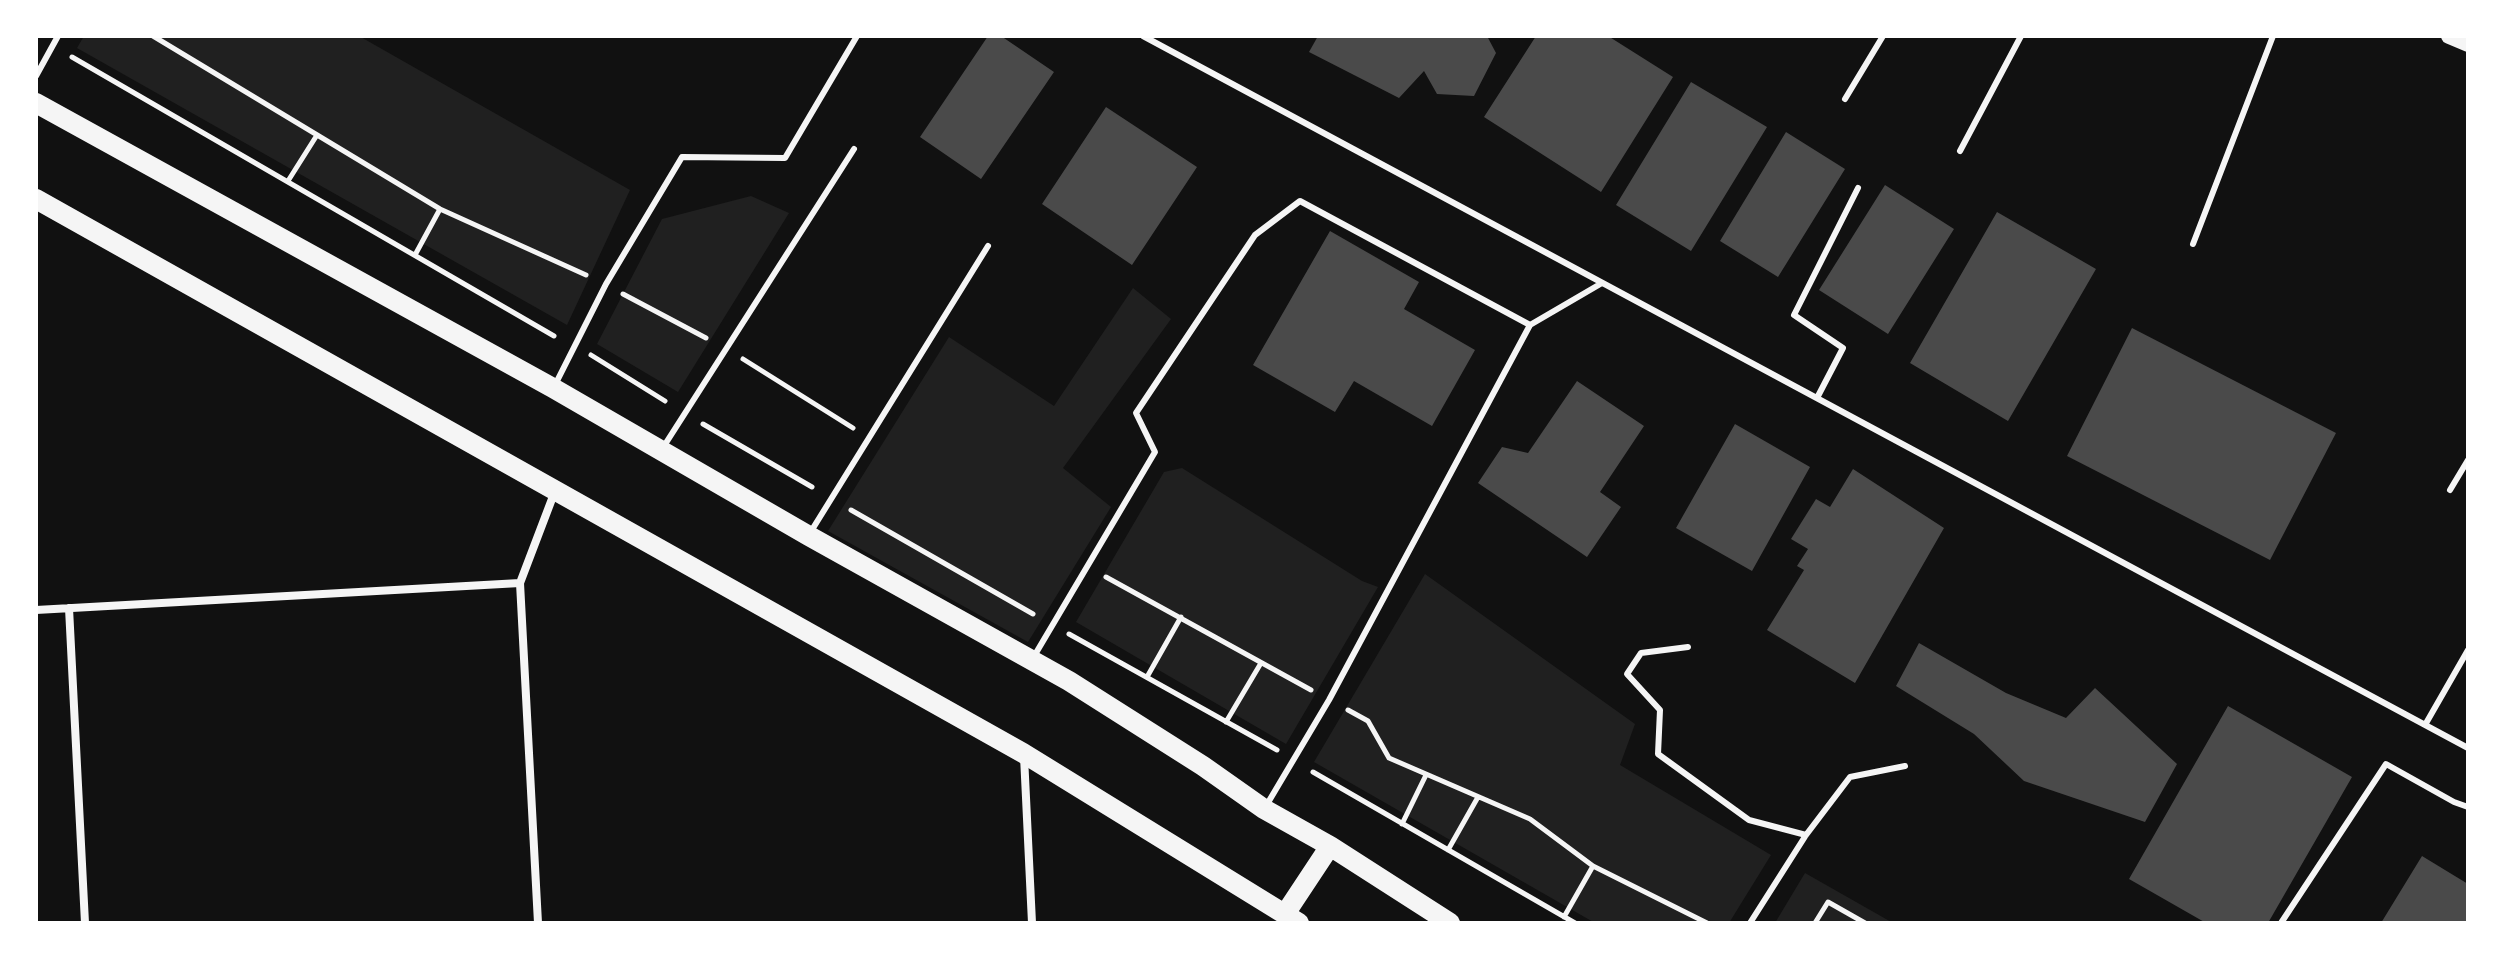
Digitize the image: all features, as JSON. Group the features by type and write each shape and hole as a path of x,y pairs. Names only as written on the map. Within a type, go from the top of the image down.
{"main road":[{"path":"2449,36 2468,44"},
{"path":"36,103 553,388 1082,689 1264,809 1330,846 1450,923"},
{"path":"36,199 1023,753 1292,919 1330,846"}],"street":[{"path":"538,923 520,583 556,490"},
{"path":"36,610 520,583"},
{"path":"69,608 85,923"},
{"path":"1023,753 1032,923"}],"lane":[{"path":"36,76 58,36"},
{"path":"553,388 606,284 682,157 785,158 857,36"},
{"path":"1143,36 2468,748"},
{"path":"1845,99 1883,36"},
{"path":"1960,151 2021,36"},
{"path":"2193,244 2273,36"},
{"path":"661,450 854,149"},
{"path":"1817,398 1843,348 1794,315 1858,188"},
{"path":"1032,661 1155,452 1136,413 1255,235 1300,201 1530,325"},
{"path":"809,536 867,437 988,246"},
{"path":"1264,809 1329,700 1530,325 1602,283"},
{"path":"2450,490 2468,460"},
{"path":"1688,647 1641,653 1627,674 1660,710 1658,754 1749,820 1806,835"},
{"path":"2425,725 2468,650"},
{"path":"2281,923 2386,764 2468,807"},
{"path":"1750,923 1806,835 1850,777 1905,766"}],"path":[{"path":"153,36 440,209 606,284 726,349 867,437"},
{"path":"72,57 554,336"},
{"path":"288,182 317,135"},
{"path":"415,255 440,209"},
{"path":"590,354 665,401"},
{"path":"699,421 816,490"},
{"path":"841,504 1038,617"},
{"path":"1087,567 1368,721 1389,758 1530,819 1593,866 1707,923"},
{"path":"1147,677 1181,617"},
{"path":"1064,630 1281,753"},
{"path":"1226,722 1261,663"},
{"path":"1307,768 1575,923"},
{"path":"1402,824 1426,775"},
{"path":"1448,850 1478,797"},
{"path":"1564,917 1593,866"},
{"path":"1815,923 1828,902 1865,923"}],"shaded area":[{"path":"84,36 359,36 630,190 567,325 77,48"},
{"path":"751,196 789,213 678,392 597,344 662,219"},
{"path":"1133,288 1171,319 1063,468 1111,507 1028,642 828,531 949,337 1054,406"},
{"path":"1182,468 1362,581 1378,587 1286,744 1076,622 1164,472"},
{"path":"1425,574 1635,724 1620,765 1771,855 1729,923 1595,923 1314,762"},
{"path":"1805,873 1893,923 1775,923"}],"building":[{"path":"988,36 1001,36 1054,72 981,179 920,137"},
{"path":"1318,36 1487,36 1496,53 1474,96 1437,94 1424,71 1399,98 1309,52"},
{"path":"1536,36 1608,36 1673,77 1601,192 1484,117"},
{"path":"1691,82 1767,127 1691,251 1616,205"},
{"path":"1106,107 1197,167 1132,265 1042,204"},
{"path":"1786,132 1845,169 1778,277 1720,241"},
{"path":"1885,185 1954,229 1888,334 1819,290"},
{"path":"1997,212 2096,269 2008,421 1910,363"},
{"path":"1330,231 1419,282 1404,309 1475,350 1432,426 1354,381 1335,412 1253,365"},
{"path":"2132,328 2336,433 2270,560 2067,456"},
{"path":"1577,381 1644,426 1600,492 1621,507 1587,557 1478,483 1502,447 1528,453"},
{"path":"1735,424 1810,467 1752,571 1676,528"},
{"path":"1853,469 1944,528 1855,683 1767,630 1804,570 1797,566 1808,549 1791,539 1816,499 1830,507"},
{"path":"1919,643 2006,693 2066,718 2095,688 2177,764 2145,822 2024,781 1974,734 1896,686"},
{"path":"2228,706 2352,777 2268,923 2206,923 2129,879"},
{"path":"2422,856 2468,884 2468,923 2381,923"}]}
